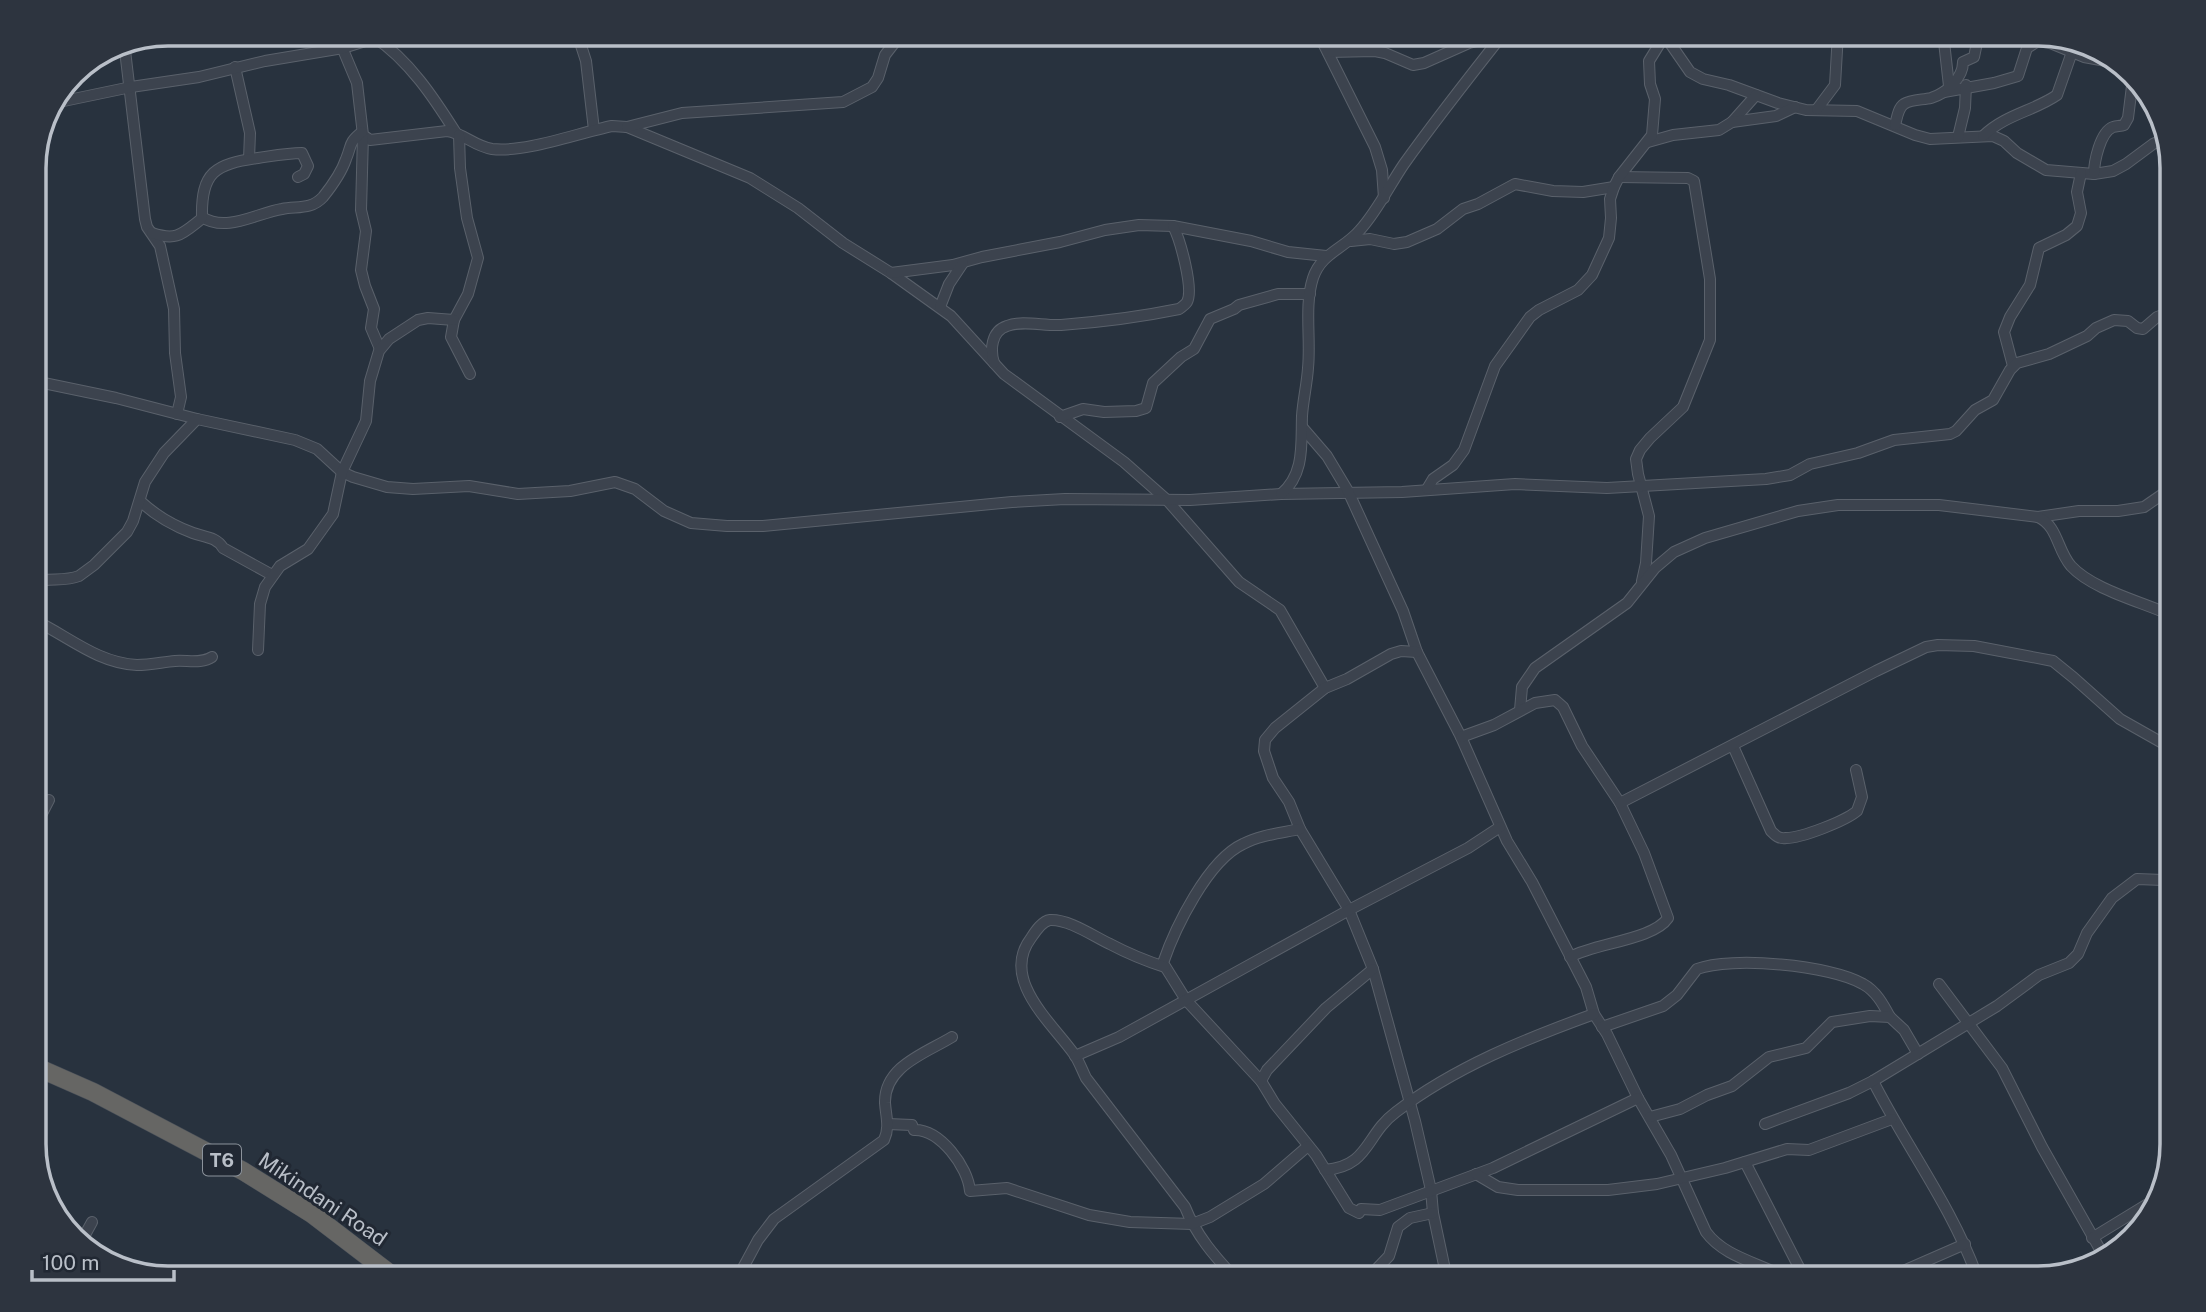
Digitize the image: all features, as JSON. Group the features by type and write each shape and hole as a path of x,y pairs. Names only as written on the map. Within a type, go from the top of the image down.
{"highway":[{"name":"Mikindani Road","path":"46,1071 102,1097 243,1171 312,1214 380,1266"}],"street":[{"path":"343,50 346,46"},
{"path":"66,101 199,77 234,67 343,50 353,46"},
{"path":"388,46 440,106 458,134 467,218 478,258 468,294 454,320 451,332 453,343 470,374"},
{"path":"581,46 586,61 594,130"},
{"path":"363,134 374,140 447,131 458,134 474,145 504,150 612,126 626,127 682,113 843,102 872,86 878,78 885,54 891,46"},
{"path":"1325,46 1375,147 1382,170 1384,199"},
{"path":"1328,52 1375,51 1413,65 1462,46"},
{"path":"1281,494 1291,485 1300,465 1312,279 1326,256 1358,233 1384,199 1402,167 1494,46"},
{"path":"1427,489 1433,479 1453,465 1464,450 1489,379 1502,354 1530,317 1578,290 1592,275 1609,238 1610,199 1616,182 1648,142 1654,130 1655,104 1650,84 1649,61 1657,46"},
{"path":"1672,46 1690,72 1703,79 1795,107 1857,111 1930,139 1983,135 1999,139 2046,170 2094,174 2113,171 2157,142"},
{"path":"1816,109 1835,85 1837,46"},
{"path":"1945,46 1947,89"},
{"path":"1895,125 1905,103 1932,98 1947,89 1961,75 1964,60 1975,57 1977,46"},
{"path":"1947,89 1966,89 2018,76 2029,46"},
{"path":"2065,49 2092,59"},
{"path":"343,50 357,83 363,134 361,210 366,231 361,270 374,309 371,328 380,349"},
{"path":"1983,135 1993,127 2057,95 2072,52"},
{"path":"126,54 145,219 160,246 174,309 175,353 181,397 177,414"},
{"path":"234,67 250,133 249,159"},
{"path":"1958,137 1965,108 1963,69"},
{"path":"2094,174 2095,160 2105,135 2112,127 2124,125 2128,118 2132,89"},
{"path":"1648,142 1673,135 1719,130 1732,122 1756,95"},
{"path":"1732,122 1776,116 1795,107"},
{"path":"626,127 750,178 798,208 855,251 940,307 995,365 1060,417 1124,462 1167,500 1239,582 1280,610 1325,688"},
{"path":"202,218 209,222 229,222 313,204 329,188 344,163 350,143 363,134"},
{"path":"202,218 203,192 214,171 234,161 302,153 308,166 304,174 298,177"},
{"path":"2012,366 2004,339 2006,326 2030,285 2039,248 2066,235 2077,226 2081,213 2077,192 2081,173"},
{"path":"1347,242 1363,239 1394,244 1407,242 1437,229 1463,209 1515,184 1553,191 1583,192 1616,182 1688,178 1694,181 1710,279 1711,331 1707,349 1682,407 1640,450 1636,467 1648,509 1649,523 1642,585"},
{"path":"152,233 176,237 202,218"},
{"path":"891,273 963,263 1105,230 1139,225 1173,226 1251,241 1287,252 1326,256"},
{"path":"995,365 991,352 992,344 996,335 1007,326 1110,320 1179,309 1185,305 1188,300 1184,254 1173,226"},
{"path":"940,307 949,284 963,263"},
{"path":"1060,417 1083,410 1136,411 1146,408 1157,378 1181,356 1194,349 1203,328 1212,317 1231,311 1239,305 1278,294 1310,294"},
{"path":"46,383 307,444 323,454 342,472 399,489 470,486 518,495 570,491 615,482 635,489 677,519 727,526 763,526 1012,502 1167,500 1348,491 1402,492 1515,484 1581,488 1641,486 1783,476 1810,464 1858,453 1885,442 1950,434 1975,410 1993,400 2012,366 2024,359 2049,354 2088,336 2096,328 2114,320 2128,321 2143,329 2160,316"},
{"path":"258,650 261,596 272,575 280,566 311,546 333,514 342,472 366,421 370,381 380,349 388,339 418,320 454,320"},
{"path":"46,579 71,579 79,576 118,542 134,522 145,482 164,453 197,419"},
{"path":"1302,427 1327,456 1348,491 1403,611 1417,652 1461,737 1500,827 1589,994 1594,1014 1681,1177 1700,1222 1713,1242 1727,1251 1764,1266"},
{"path":"1520,710 1522,687 1535,668 1627,603 1664,560 1690,544 1816,507 1850,504 1939,505 2038,517 2079,511 2118,511 2144,507 2160,496"},
{"path":"140,501 160,517 220,543 223,548 272,575"},
{"path":"134,522 147,517 160,517"},
{"path":"2038,517 2050,525 2065,556 2077,571 2091,581 2160,610"},
{"path":"46,627 94,653 126,663 143,665 204,661 212,657"},
{"path":"1620,803 1876,671 1926,647 1950,644 2053,662 2074,677 2120,719 2160,742"},
{"path":"1417,652 1401,651 1391,654 1325,688 1275,728 1264,745 1265,757 1273,778 1349,910 1373,969 1432,1191 1433,1213 1444,1266"},
{"path":"1461,737 1494,725 1547,699 1555,700 1561,705 1587,754 1620,803 1644,853 1668,918 1659,927 1570,957"},
{"path":"1734,746 1771,831 1781,838 1791,838 1825,827 1853,814 1862,801 1856,770"},
{"path":"46,806 49,800"},
{"path":"1075,1056 1119,1037 1349,910 1468,848 1500,827"},
{"path":"1300,829 1241,845 1217,864 1178,930 1163,963 1186,1000 1261,1081 1349,1208 1359,1213 1361,1209 1380,1210 1432,1191 1514,1159 1638,1098"},
{"path":"1765,1124 1849,1093 1873,1081 2010,997 2039,975 2073,959 2107,905 2129,884 2139,878 2160,880"},
{"path":"1165,967 1070,925 1049,920 1021,953 1025,986 1038,1009 1075,1056 1086,1078 1185,1207 1192,1224 1224,1266"},
{"path":"1602,1027 1663,1006 1682,990 1697,969 1727,964 1776,965 1834,972 1862,983 1872,990 1890,1017 1905,1030 1918,1054"},
{"path":"1261,1081 1267,1070 1326,1008 1373,969"},
{"path":"1939,984 2002,1068 2099,1250"},
{"path":"1325,1170 1347,1166 1359,1158 1379,1127 1426,1089 1510,1047 1594,1014"},
{"path":"1650,1117 1684,1108 1707,1095 1732,1086 1769,1056 1803,1050 1832,1022 1870,1016 1890,1017"},
{"path":"744,1266 758,1240 774,1219 884,1140 888,1124 886,1095 894,1074 904,1065 952,1037"},
{"path":"1873,1081 1892,1119 1965,1244 1973,1266"},
{"path":"1476,1174 1490,1183 1508,1189 1576,1192 1657,1184 1787,1149 1809,1150 1892,1119"},
{"path":"888,1124 912,1125 914,1130 922,1130 943,1144 960,1161 970,1191 1007,1188 1089,1215 1130,1222 1192,1224 1218,1213 1264,1184 1308,1146"},
{"path":"1745,1162 1798,1266"},
{"path":"2092,1238 2143,1206"},
{"path":"1379,1266 1389,1256 1398,1227 1410,1218 1433,1213"},
{"path":"85,1234 92,1222"},
{"path":"1915,1266 1965,1244"}]}
